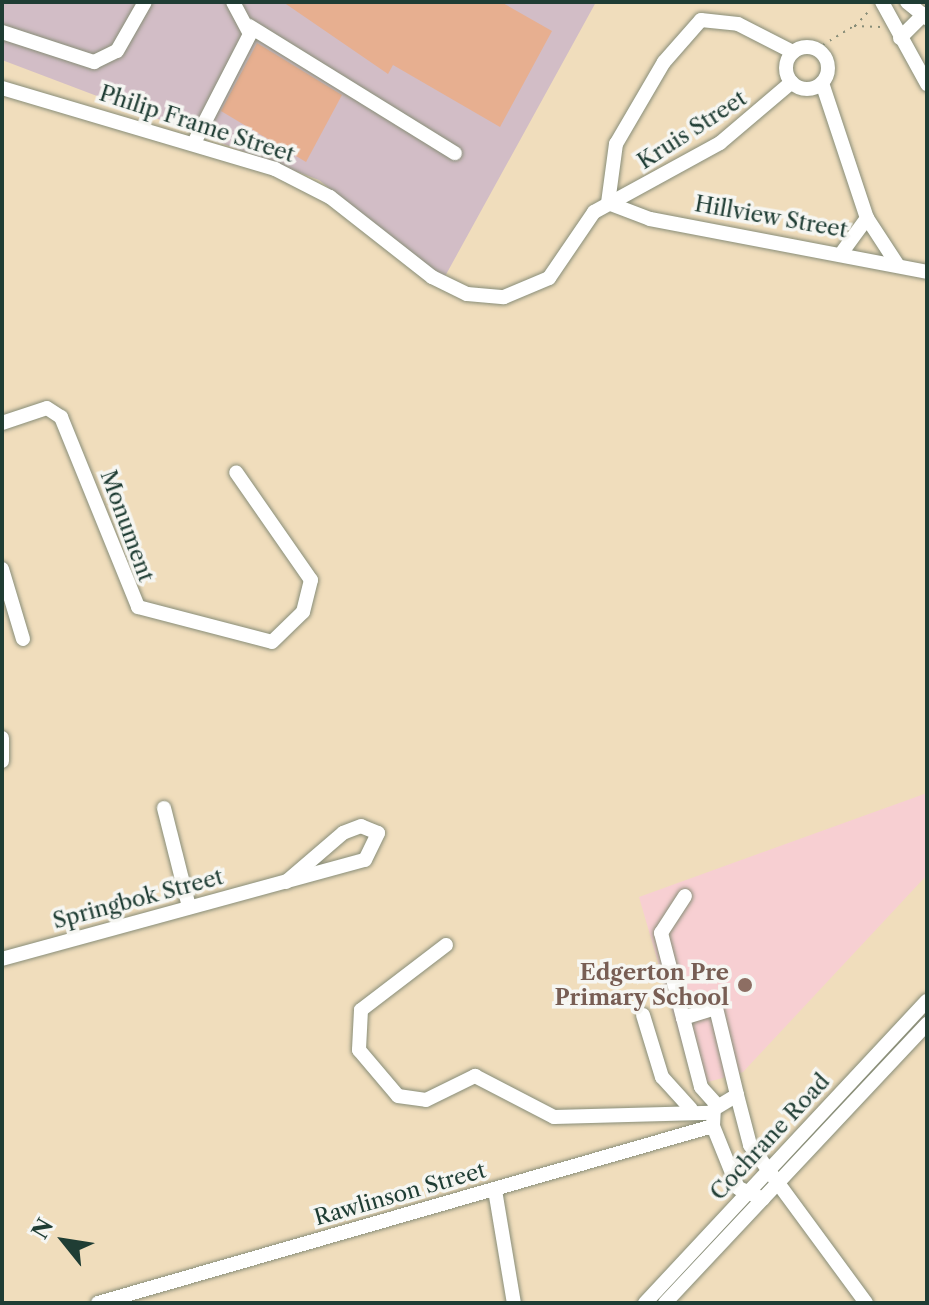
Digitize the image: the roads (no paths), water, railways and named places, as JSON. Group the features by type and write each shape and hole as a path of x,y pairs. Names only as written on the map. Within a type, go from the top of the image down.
{"street":[{"path":"2,32 94,62 117,51 145,2"},
{"path":"233,2 249,26 455,153"},
{"path":"880,2 927,84"},
{"path":"900,38 926,16 907,2"},
{"path":"608,203 616,144 664,62 701,20 738,24 793,52 816,49 827,60 822,83 867,218 897,264"},
{"path":"194,143 233,74 249,26"},
{"path":"900,38 927,60"},
{"path":"793,52 786,67 792,82 806,89 822,83"},
{"name":"Kruis Street","path":"536,289 579,228 608,203 720,143 792,82"},
{"name":"Philip Frame Street","path":"2,88 194,143 312,186 416,266 467,294 504,297 536,289"},
{"name":"Hillview Street","path":"608,203 650,219 843,251 927,272"},
{"path":"843,251 867,218"},
{"name":"Monument","path":"2,423 47,408 67,425 138,607 272,642 303,612 311,580 236,472"},
{"path":"2,569 23,639"},
{"path":"164,808 189,907"},
{"name":"Springbok Street","path":"2,959 189,907 286,882 365,860 378,833 361,826 343,833 286,882"},
{"path":"685,896 661,933 701,1087 714,1115 738,1188 763,1199"},
{"path":"446,945 361,1010 359,1050 398,1096 426,1100 475,1076 554,1117 691,1109 714,1115"},
{"name":"Cochrane Road","path":"665,1303 763,1199 773,1177 927,1001"},
{"path":"683,1018 716,1008 747,1141 866,1303"},
{"path":"643,1015 662,1077 691,1109"},
{"name":"Cochrane Road","path":"645,1303 748,1193 773,1177 927,1024"},
{"name":"Rawlinson Street","path":"98,1303 495,1190 714,1115 737,1095"},
{"path":"495,1190 514,1303"}],"place":[{"name":"Edgerton Pre Primary School","path":"745,985"}]}
